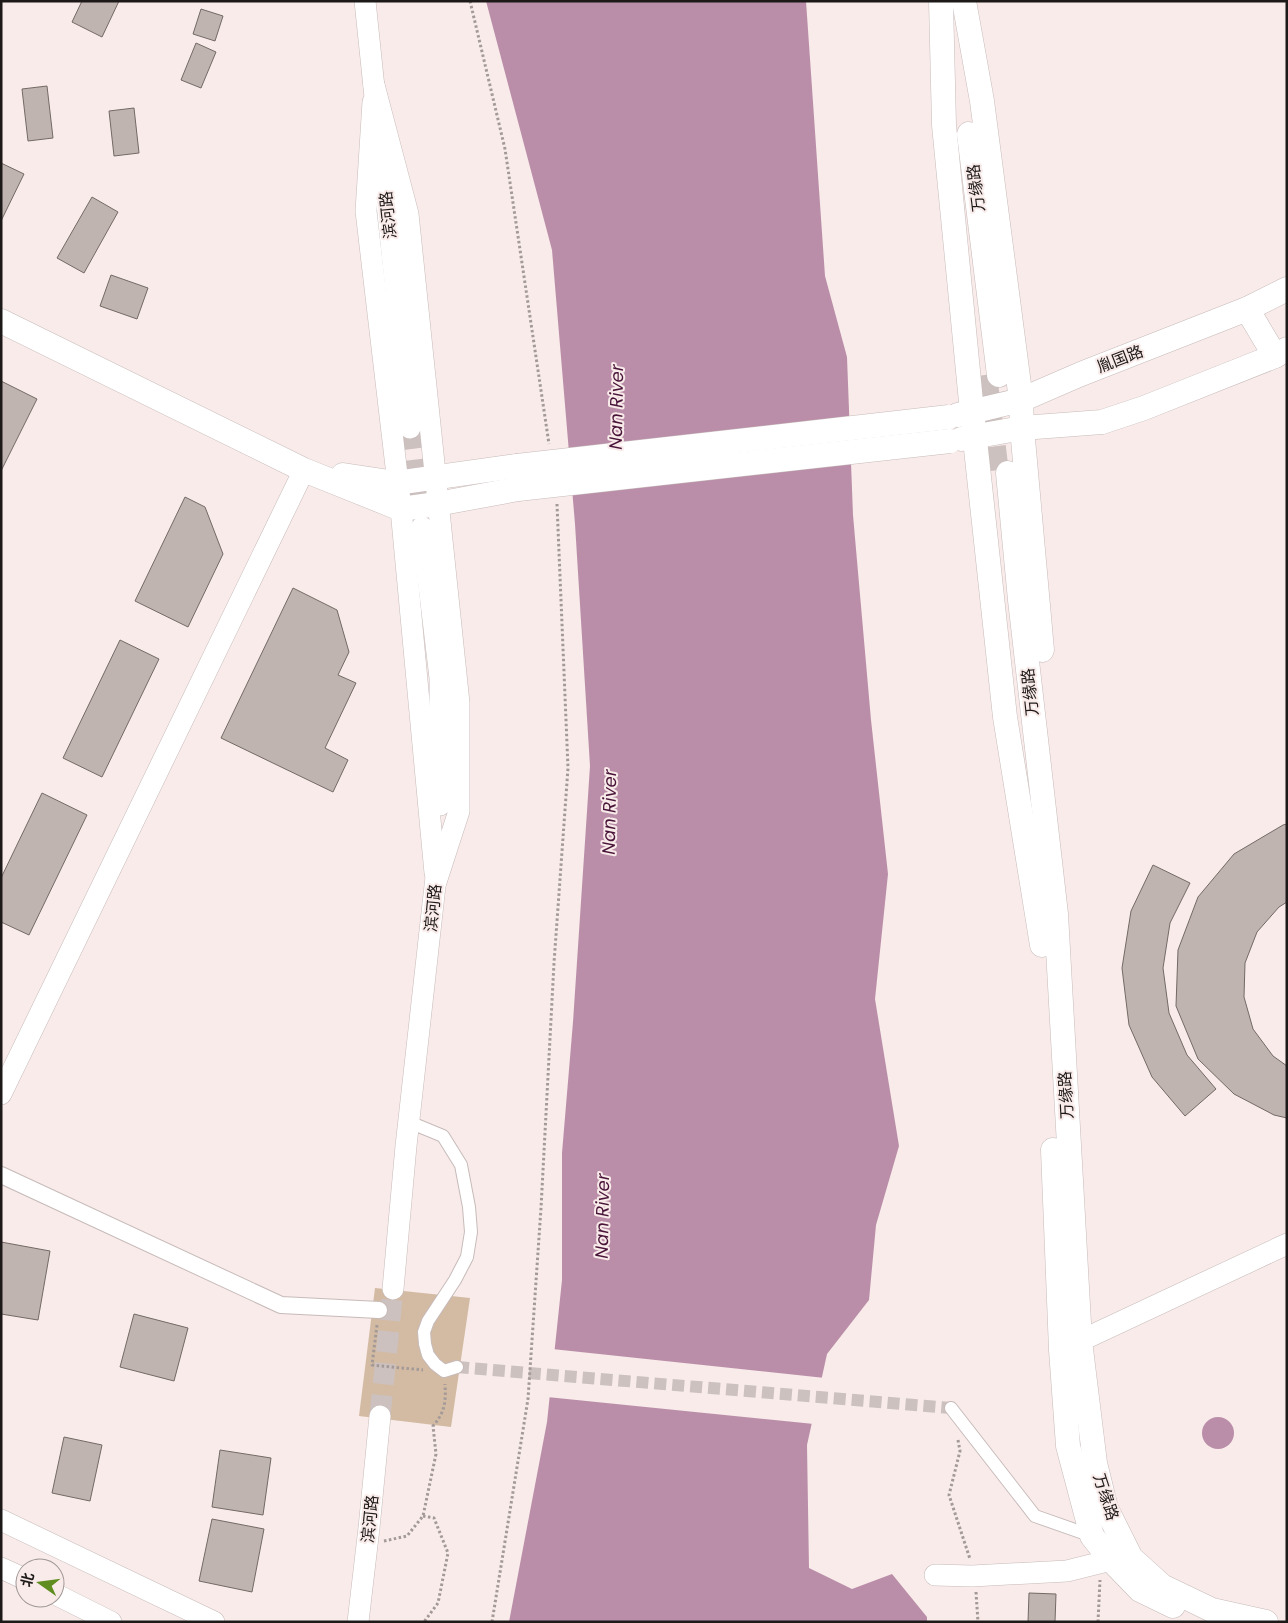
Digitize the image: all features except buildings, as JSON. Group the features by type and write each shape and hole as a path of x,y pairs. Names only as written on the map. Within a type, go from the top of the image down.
{"main road":[{"path":"941,1 944,125 972,412 1005,717 1042,945"},
{"name":"万缘路","path":"947,1 992,375 964,92 957,1"},
{"path":"964,1 982,101 1021,400 1047,711 1056,914"},
{"name":"胤国路","path":"518,478 949,418 1021,400 1081,374 1247,309 1287,289"},
{"path":"304,470 396,483 435,478 518,478 950,441 1022,428 1102,422 1144,408 1281,352 1247,309"},
{"path":"1,321 304,470 401,508 437,504 518,478"},
{"name":"万缘路","path":"1206,1622 1140,1590 1106,1561 1092,1536 1068,1446 1070,1346 1056,914 1020,600 1003,473 1048,1014 1070,1346 1095,1463 1106,1508 1132,1558 1162,1586 1212,1610 1266,1622"}],"street":[{"name":"滨河路","path":"365,1 410,428"},
{"path":"374,85 408,214 459,703 460,811 436,882"},
{"path":"374,85 366,211 396,483 401,508 436,882"},
{"path":"1,1094 304,470"},
{"name":"滨河路","path":"393,1289 409,1122 436,882 441,791 440,678 422,526"},
{"path":"409,1122 443,1136 461,1165 472,1232 467,1258 428,1321 424,1332 428,1355 435,1364 444,1371 457,1367"},
{"path":"1,1175 280,1305 379,1310"},
{"path":"1070,1346 1287,1244"},
{"path":"951,1408 1035,1516 1092,1536"},
{"name":"滨河路","path":"358,1622 380,1416"},
{"path":"1,1520 214,1622"},
{"path":"935,1575 975,1576 1067,1571 1106,1561"},
{"path":"1,1568 15,1574"},
{"path":"65,1599 111,1622"}],"path":[{"path":"470,1 505,149 549,444"},
{"path":"492,1622 528,1398 541,1208 554,962 568,768 557,503"},
{"path":"367,1548 379,1542 407,1536 423,1516 436,1454 433,1426 442,1415 446,1397 444,1371 372,1365 379,1310"},
{"path":"951,1408 960,1451 949,1495 975,1576 978,1622"},
{"path":"423,1516 434,1518 448,1553 438,1603 424,1622"},
{"path":"1098,1622 1106,1561"}],"shaded area":[{"path":"375,1288 470,1298 451,1427 359,1416"}],"water":[{"name":"Nan River","path":"486,1 806,1 825,276 847,357 853,515 871,720 888,874 875,999 899,1146 876,1225 869,1300 827,1354 807,1445 809,1568 852,1589 892,1574 927,1617 927,1622 509,1622 547,1422 562,1280 562,1153 573,1022 590,766 575,524 552,250"},
{"path":"1218,1417 1224,1418 1229,1422 1233,1427 1233,1439 1229,1444 1224,1448 1218,1449 1212,1448 1207,1444 1203,1439 1202,1433 1203,1427 1207,1422 1212,1418"}],"pier":[{"path":"552,1349 825,1378 814,1424 547,1397"}],"tunnel":[{"path":"985,375 997,473"},
{"path":"410,428 422,524"},
{"path":"380,1416 393,1289"},
{"path":"457,1367 951,1408"}]}
